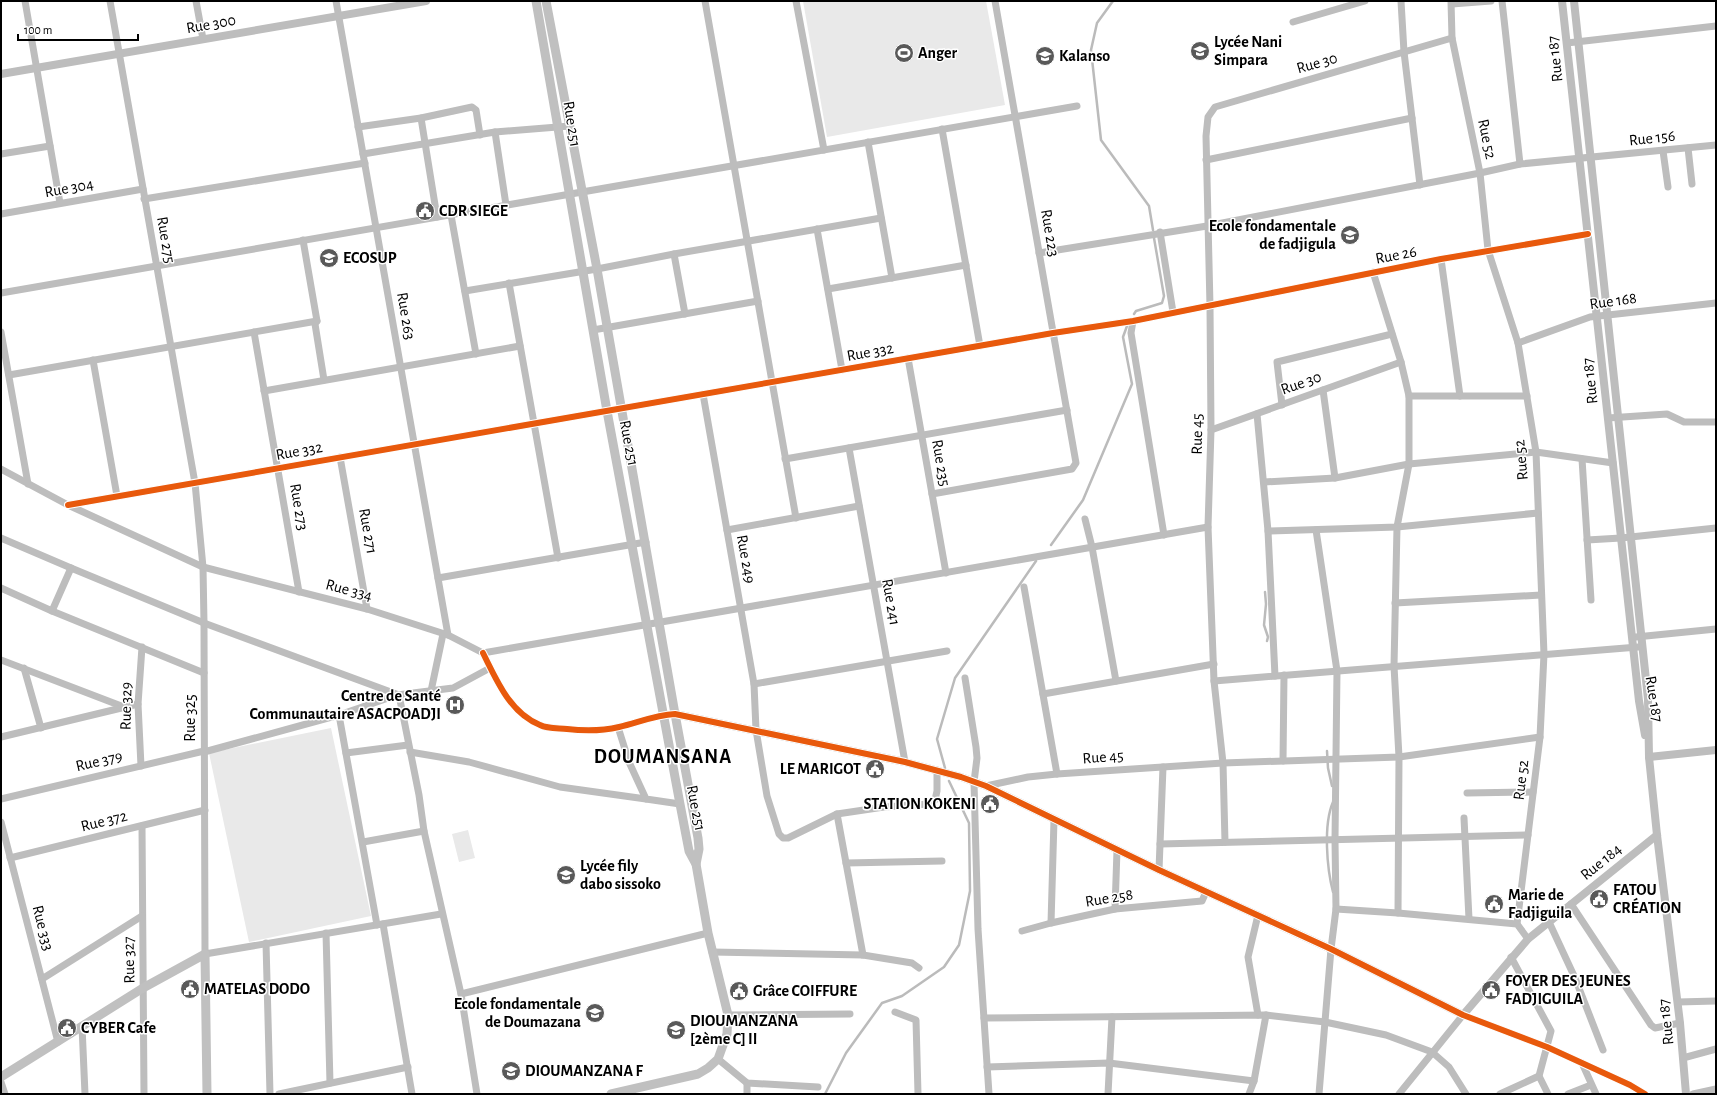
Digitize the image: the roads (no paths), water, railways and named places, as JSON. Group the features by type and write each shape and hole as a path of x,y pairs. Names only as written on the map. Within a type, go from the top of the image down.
{"main road":[{"name":"Rue 251","path":"536,1 607,411 648,625 680,804 689,851 696,864 712,952 728,1015 727,1034 718,1059"},
{"name":"Rue 251","path":"546,1 597,269 698,838 699,849 696,864"},
{"path":"1,1077 143,988 204,954 207,1094"},
{"path":"611,1094 634,1092 698,1074 718,1059"}],"street":[{"path":"25,1 60,204"},
{"name":"Rue 275","path":"110,1 194,483"},
{"path":"196,1 203,39"},
{"name":"Rue 263","path":"336,1 438,578 445,635"},
{"name":"Rue 300","path":"1,74 426,1"},
{"path":"704,1 796,518"},
{"path":"796,1 824,150"},
{"name":"Rue 223","path":"932,494 1072,469 1076,463 995,1"},
{"path":"1293,22 1365,1"},
{"path":"1401,1 1404,52 1420,185"},
{"path":"1452,3 1491,1"},
{"path":"1502,1 1520,164"},
{"name":"Rue 187","path":"1562,1 1638,701 1649,757"},
{"name":"Rue 187","path":"1574,1 1642,637 1648,699 1649,757 1657,835 1678,1002 1686,1094"},
{"name":"Rue 52","path":"1452,3 1452,38 1480,173 1488,250 1518,343 1536,452 1544,654 1540,737 1517,924"},
{"path":"1567,43 1716,26"},
{"name":"Rue 30","path":"1215,107 1452,38"},
{"path":"1,293 1077,106"},
{"path":"358,127 421,118 472,107 476,110 480,135"},
{"name":"Rue 45","path":"1215,107 1208,117 1206,136 1211,430 1208,527 1214,681 1223,763 1225,842"},
{"path":"421,118 438,217"},
{"path":"1206,160 1412,118"},
{"path":"363,154 495,132 570,126"},
{"path":"942,129 980,346"},
{"path":"495,132 506,205"},
{"path":"868,142 892,278"},
{"name":"Rue 156","path":"1039,253 1160,232 1207,226 1520,164 1716,145"},
{"path":"1,154 50,146"},
{"path":"1688,148 1692,184"},
{"path":"1663,151 1668,187"},
{"path":"144,199 365,163"},
{"name":"Rue 304","path":"1,214 143,189"},
{"path":"451,214 476,354"},
{"path":"465,291 583,272 674,254 881,218"},
{"path":"817,229 842,370"},
{"path":"1160,232 1173,312"},
{"name":"Rue 26","path":"1210,306 1488,250 1588,234"},
{"path":"303,240 317,321 316,324 324,380"},
{"path":"674,254 684,314"},
{"path":"1441,259 1460,396"},
{"path":"828,289 966,265"},
{"path":"1373,272 1401,362 1409,396 1409,464 1397,527 1395,603 1394,666 1399,757 1398,913"},
{"path":"509,283 558,558"},
{"path":"593,330 758,301"},
{"name":"Rue 168","path":"1518,343 1597,316 1716,303"},
{"name":"Rue 332","path":"68,505 908,358 1133,321 1210,306"},
{"path":"9,374 317,321"},
{"path":"1133,321 1131,333 1164,535"},
{"path":"1,332 28,484"},
{"name":"Rue 273","path":"254,332 299,592"},
{"path":"1282,405 1277,362 1392,334"},
{"path":"264,390 520,346"},
{"name":"Rue 235","path":"908,358 946,573"},
{"path":"93,360 117,496"},
{"name":"Rue 30","path":"1211,430 1401,362"},
{"path":"1324,390 1335,478"},
{"name":"Rue 249","path":"703,394 754,684 756,730 767,796 779,834 783,838 788,838 837,814"},
{"path":"1409,396 1527,396"},
{"path":"785,459 1067,410"},
{"path":"1257,414 1268,531 1275,676"},
{"path":"1608,418 1667,414 1684,422 1716,422"},
{"name":"Rue 241","path":"849,448 905,762"},
{"path":"1264,482 1335,478 1409,464 1536,452 1613,463"},
{"name":"Rue 271","path":"340,458 367,610"},
{"path":"1582,459 1591,600"},
{"name":"Rue 334","path":"1,469 68,505 203,567 367,610 445,635 483,653"},
{"name":"Rue 325","path":"194,483 203,567 204,954"},
{"path":"727,530 859,506"},
{"path":"1268,531 1397,527 1538,513"},
{"path":"1085,519 1092,547 1116,681"},
{"path":"1208,527 483,653 503,694 523,717 541,726 591,730 618,727 664,714 675,714 905,762 961,776 986,786 1206,892 1331,948 1463,1015 1547,1047 1630,1085 1645,1094"},
{"path":"1587,540 1716,528"},
{"path":"1316,530 1337,671 1334,840 1336,909 1331,948 1319,1094"},
{"path":"1,538 204,623 399,695 441,914 461,994 477,1094"},
{"path":"438,578 646,542"},
{"path":"52,611 71,568"},
{"path":"1024,587 1057,774"},
{"path":"1,588 52,611 204,673"},
{"path":"1395,603 1541,595"},
{"path":"1629,611 1639,610"},
{"path":"1632,638 1716,629"},
{"path":"431,691 445,635"},
{"name":"Rue 329","path":"141,766 138,704 142,647"},
{"path":"1214,681 1643,647"},
{"path":"754,684 947,651"},
{"path":"1,660 124,708"},
{"path":"1043,694 1214,664"},
{"path":"24,668 41,728"},
{"name":"Rue 379","path":"1,799 204,751 339,715 399,695 453,688 490,668"},
{"path":"1283,761 1284,675"},
{"path":"966,678 976,747 974,782 978,929 989,1094"},
{"path":"1,737 138,704"},
{"path":"339,715 412,1094"},
{"path":"618,727 629,762 646,799"},
{"path":"1223,763 1399,757 1540,737"},
{"path":"346,753 409,749 469,762 560,787 680,804"},
{"path":"1649,757 1716,750"},
{"name":"Rue 45","path":"986,786 1028,777 1057,774 1223,763"},
{"path":"1159,870 1162,767"},
{"path":"863,955 837,814 884,807 929,804 935,800 936,796 936,770"},
{"path":"1467,793 1533,792"},
{"name":"Rue 372","path":"10,858 204,810"},
{"path":"1464,818 1469,919"},
{"path":"1051,923 1054,820"},
{"name":"Rue 333","path":"1,822 58,1042"},
{"name":"Rue 327","path":"142,826 144,1094"},
{"path":"363,842 424,831"},
{"path":"1160,844 1528,835"},
{"name":"Rue 184","path":"1463,1015 1511,957 1528,939 1657,835"},
{"path":"1115,909 1117,850"},
{"path":"846,863 942,861"},
{"name":"Rue 258","path":"1022,931 1115,909 1202,901 1206,892"},
{"path":"1572,904 1651,1026 1656,1028 1680,1023"},
{"path":"1336,909 1517,924 1528,939"},
{"path":"204,954 441,914"},
{"path":"1258,915 1248,957 1258,1015"},
{"path":"42,980 142,916"},
{"path":"1549,922 1575,978 1603,1050"},
{"path":"326,933 330,1083"},
{"path":"461,994 708,933"},
{"path":"266,943 270,1094"},
{"path":"712,952 863,955 912,963 919,968"},
{"path":"1511,957 1551,1031 1539,1076 1548,1094"},
{"path":"1678,1002 1716,1002"},
{"path":"895,1012 916,1020 918,1094"},
{"path":"728,1015 850,1014"},
{"path":"984,1018 1266,1015 1325,1022 1386,1035 1432,1052 1449,1067 1466,1094"},
{"path":"1249,1094 1254,1081 1266,1015"},
{"path":"1399,1094 1463,1015"},
{"path":"1108,1094 1112,1017"},
{"path":"82,1026 85,1094"},
{"path":"1684,1058 1716,1049"},
{"path":"718,1059 747,1083 818,1087"},
{"path":"987,1067 1110,1063 1254,1081"},
{"path":"1582,1063 1596,1094"},
{"path":"279,1094 408,1067"},
{"path":"1500,1094 1539,1076"},
{"path":"1,1082 5,1094"},
{"path":"747,1083 747,1094"},
{"path":"1568,1094 1591,1085"},
{"path":"1630,1085 1634,1094"},
{"path":"1693,1094 1716,1089"}],"waterway":[{"path":"1113,1 1097,23 1091,50 1101,140 1149,206 1153,230"},
{"path":"1134,314 1136,311 1162,303 1164,296 1154,238"},
{"path":"1051,545 1083,500 1132,384 1123,337 1127,326"},
{"path":"945,768 937,739 955,678 1036,561"},
{"path":"1265,592 1266,604 1264,625 1268,637 1267,641"},
{"path":"1327,751 1328,768 1332,786"},
{"path":"825,1094 846,1053 882,1003 902,996 944,967 959,945 970,891 969,823 949,781"},
{"path":"1333,802 1327,835 1329,871 1333,892"}],"place":[{"name":"Lycée Nani Simpara","path":"1200,51"},
{"name":"Anger","path":"904,53"},
{"name":"Kalanso","path":"1045,56"},
{"name":"CDR SIEGE","path":"425,211"},
{"name":"Ecole fondamentale de fadjigula","path":"1350,235"},
{"name":"ECOSUP","path":"329,258"},
{"name":"Centre de Santé Communautaire ASACPOADJI","path":"455,705"},
{"name":"LE MARIGOT","path":"875,769"},
{"name":"STATION KOKENI","path":"990,804"},
{"name":"Lycée fily dabo sissoko","path":"566,875"},
{"name":"FATOU CRÉATION","path":"1599,899"},
{"name":"Marie de Fadjiguila","path":"1494,904"},
{"name":"MATELAS DODO","path":"190,989"},
{"name":"FOYER DES JEUNES FADJIGUILA","path":"1491,990"},
{"name":"Grâce COIFFURE","path":"739,991"},
{"name":"Ecole fondamentale de Doumazana","path":"595,1013"},
{"name":"CYBER Cafe","path":"67,1028"},
{"name":"DIOUMANZANA [2ème C] II","path":"676,1030"},
{"name":"DIOUMANZANA F","path":"511,1071"}],"district":[{"name":"DOUMANSANA","path":"663,757"}]}
